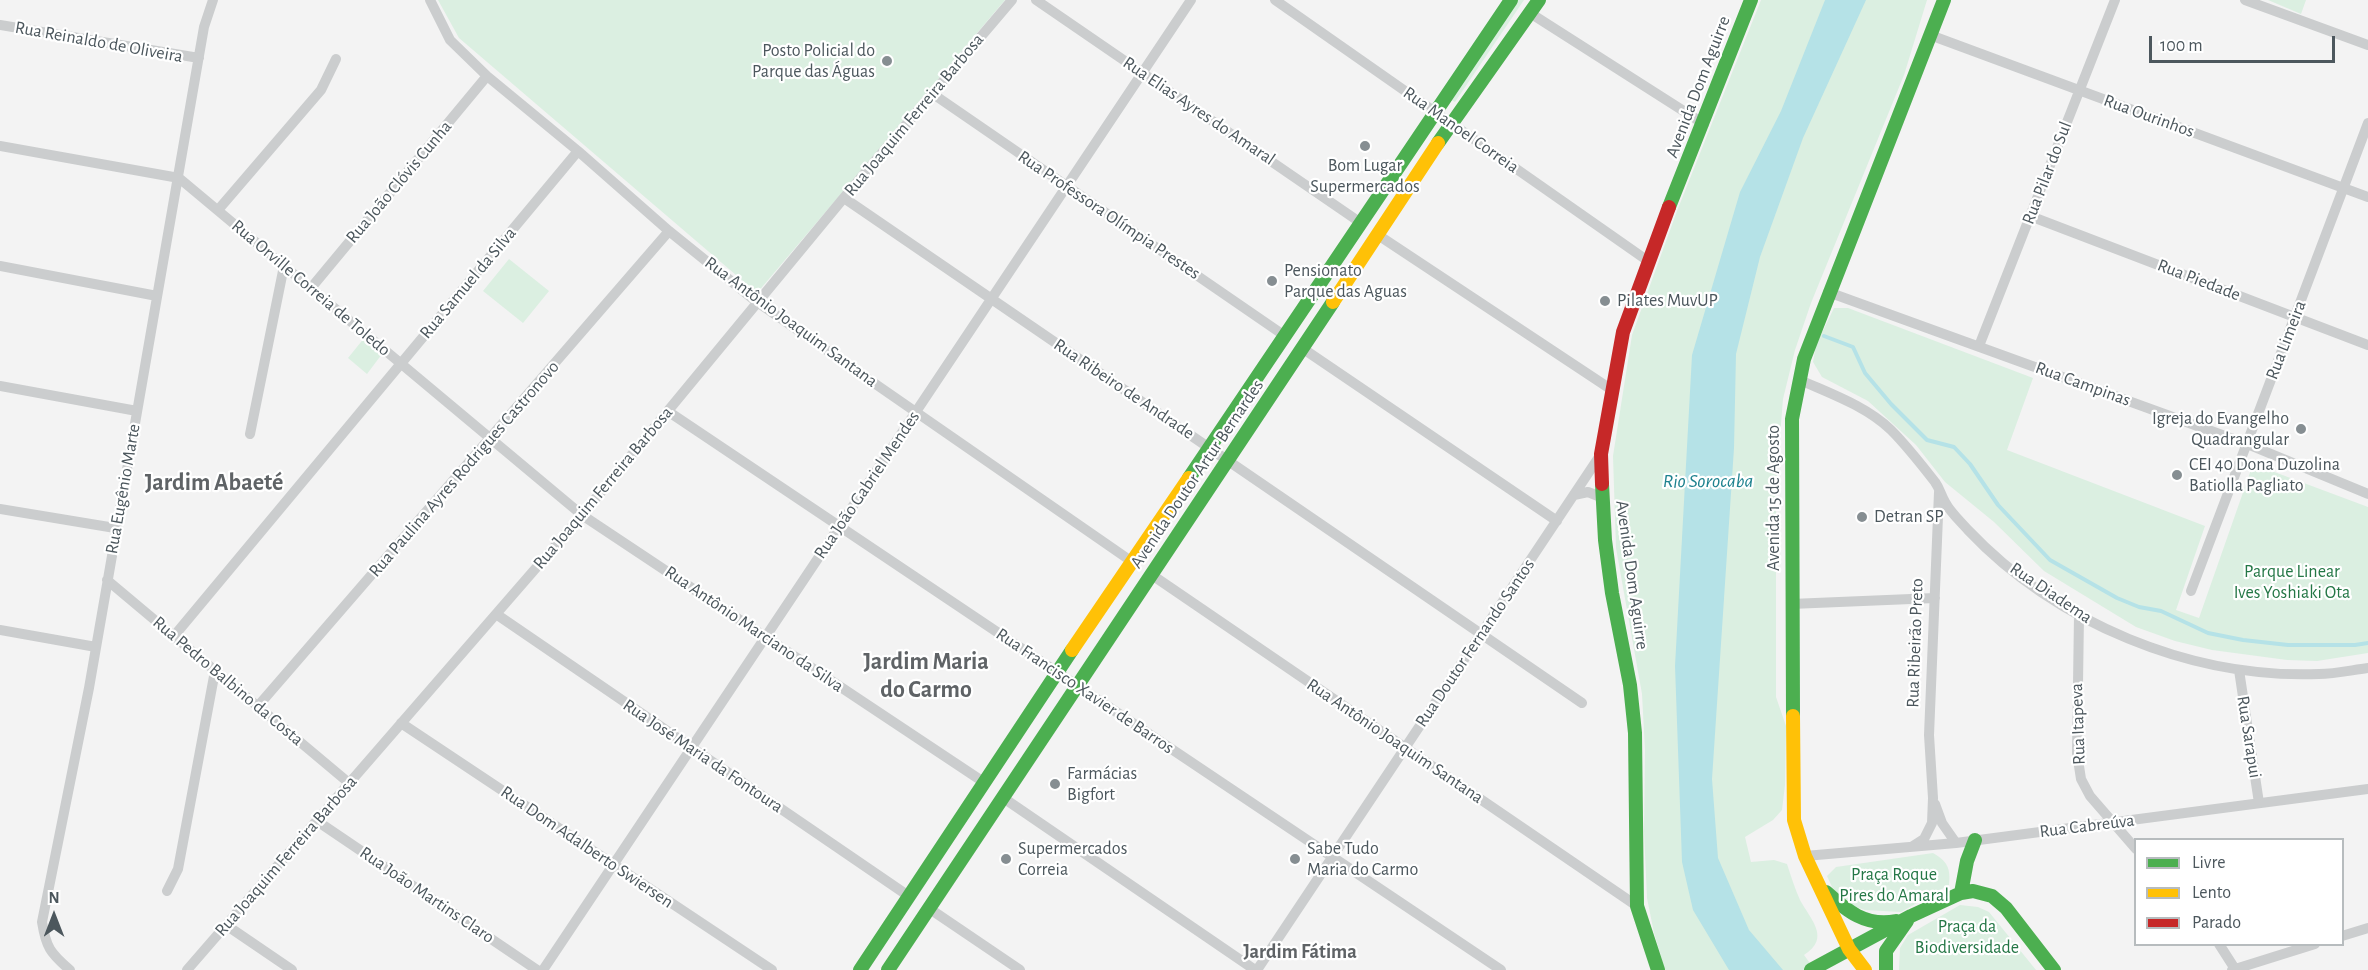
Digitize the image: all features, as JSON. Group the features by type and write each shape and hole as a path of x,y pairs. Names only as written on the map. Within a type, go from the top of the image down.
{"main road":[{"name":"Avenida Doutor Artur Bernardes","path":"860,970 1131,561 1286,336 1511,0"},
{"name":"Avenida Doutor Artur Bernardes","path":"888,970 1451,123 1539,0"},
{"name":"Avenida 15 de Agosto","path":"1865,970 1850,948 1805,856 1794,820 1791,432 1804,360 1828,292 1944,0"},
{"name":"Avenida Dom Aguirre","path":"1658,970 1637,906 1635,733 1630,685 1605,540 1601,454 1623,332 1648,261 1704,124 1747,2"},
{"path":"1961,893 1967,861 1975,840"},
{"path":"1820,886 1844,909 1871,923 1891,922 1911,916"},
{"path":"1811,970 1911,916 1961,893 1973,891 1992,896 2006,908 2055,970"},
{"path":"1886,970 1886,951 1911,916"},
{"name":"Avenida Dom Aguirre","path":"1643,928 1647,970"}],"street":[{"name":"Rua Eugênio Marte","path":"70,970 56,958 45,943 42,922 96,647 204,27 213,0"},
{"name":"Rua Antônio Joaquim Santana","path":"430,0 450,40 487,76 578,151 669,231 758,302 1131,561"},
{"name":"Rua Joaquim Ferreira Barbosa","path":"187,970 582,515 844,198 1012,0"},
{"name":"Rua Elias Ayres do Amaral","path":"1036,0 1361,223"},
{"name":"Rua João Gabriel Mendes","path":"543,970 1191,0"},
{"name":"Rua Manoel Correia","path":"1275,0 1648,261"},
{"name":"Rua Pilar do Sul","path":"1980,346 2115,0"},
{"path":"2245,0 2368,45"},
{"path":"1530,13 1704,124"},
{"name":"Rua Reinaldo de Oliveira","path":"0,25 199,58"},
{"name":"Rua Ourinhos","path":"1930,35 2368,197"},
{"path":"218,210 321,90 336,59"},
{"name":"Rua João Clóvis Cunha","path":"311,288 487,76"},
{"name":"Rua Professora Olímpia Prestes","path":"933,94 1286,336"},
{"name":"Rua Limeira","path":"2191,591 2368,123"},
{"name":"Rua Orville Correia de Toledo","path":"0,146 179,178 582,515"},
{"name":"Rua Samuel da Silva","path":"174,636 578,151"},
{"name":"Rua Ribeiro de Andrade","path":"844,198 1582,703"},
{"name":"Rua Piedade","path":"2030,216 2368,345"},
{"name":"Rua Paulina Ayres Rodrigues Castronovo","path":"258,706 669,231"},
{"path":"1378,235 1612,390"},
{"path":"0,266 157,296"},
{"path":"250,434 284,266"},
{"name":"Rua Campinas","path":"1828,292 2247,444 2368,494"},
{"path":"1302,348 1557,521"},
{"name":"Rua Diadema","path":"1800,381 1857,406 1890,429 1940,489 1946,504 1969,531 2020,576 2079,615 2163,652 2239,670 2319,674 2368,668"},
{"path":"0,386 137,411"},
{"name":"Rua Francisco Xavier de Barros","path":"669,412 1502,970"},
{"name":"Rua Doutor Fernando Santos","path":"1256,970 1601,454"},
{"name":"Rua Ribeirão Preto","path":"1912,847 1924,839 1932,823 1933,798 1929,735 1940,489"},
{"path":"1574,495 1588,492 1603,498"},
{"path":"0,509 115,528"},
{"name":"Rua Antônio Marciano da Silva","path":"582,515 985,783"},
{"name":"Rua Antônio Joaquim Santana","path":"1152,575 1637,906"},
{"name":"Rua Pedro Balbino da Costa","path":"107,579 350,783"},
{"path":"1791,604 1935,598"},
{"name":"Rua José Maria da Fontoura","path":"496,614 910,897"},
{"name":"Rua Itapeva","path":"2079,615 2077,753 2081,779 2090,796 2111,823 2134,847"},
{"path":"0,630 96,647"},
{"path":"167,891 178,869 215,670"},
{"name":"Rua Sarapui","path":"2239,670 2259,803"},
{"name":"Rua Dom Adalberto Swiersen","path":"401,723 772,970"},
{"name":"Rua Cabreúva","path":"1805,856 1956,843 2368,789"},
{"path":"1002,797 1256,970"},
{"name":"Rua Ribeirão Preto","path":"1933,798 1942,823 1956,843"},
{"name":"Rua João Martins Claro","path":"317,820 537,970"},
{"path":"930,909 1020,970"},
{"path":"226,925 292,970"},
{"path":"2344,936 2368,928"},
{"path":"2220,946 2233,969 2312,946"}],"green space":[{"path":"438,0 1005,0 757,293 459,38"},
{"path":"1515,0 1524,0 1455,102 1449,99"},
{"path":"1761,0 1927,0 1904,75 1811,303 1795,350 1783,399 1776,486 1776,697 1786,726 1785,785 1782,810 1773,820 1745,837 1751,862 1774,860 1787,864 1800,900 1818,935 1812,949 1804,955 1815,970 1665,970 1647,898 1642,694 1616,548 1613,456 1632,335 1677,211"},
{"path":"2268,0 2306,0 2301,14"},
{"path":"509,259 549,291 523,323 483,291"},
{"name":"Parque Linear Ives Yoshiaki Ota","path":"1834,308 1848,308 2033,378 2007,450 2205,526 2176,610 2199,618 2253,464 2368,507 2368,653 2317,661 2287,660 2212,650 2175,641 2136,627 2044,571 1994,522 1945,482 1916,445 1868,401 1822,377 1813,362 1816,345"},
{"path":"365,337 382,354 367,374 348,358"},
{"name":"Praça Roque Pires do Amaral","path":"1933,853 1947,866 1949,885 1901,912 1865,910 1845,903 1833,889 1827,876 1836,867"},
{"name":"Praça da Biodiversidade","path":"1960,905 1978,907 1989,912 2036,970 1899,970 1900,948 1908,935"}],"water":[{"name":"Rio Sorocaba","path":"1825,0 1866,0 1803,138 1760,257 1736,354 1734,448 1712,779 1718,858 1749,930 1783,970 1729,970 1693,910 1682,862 1675,666 1692,355 1740,192 1781,111"}],"waterway":[{"path":"1824,336 1853,347 1865,373 1891,404 1927,440 1954,447 1970,464 1998,505 2050,560 2117,598 2139,607 2161,611 2208,633 2243,640 2288,645 2368,643"}],"traffic: fast":[{"path":"1189,478 1511,0"},
{"path":"1438,143 1539,0"},
{"path":"1669,207 1751,0"},
{"path":"1793,716 1792,419 1804,359 1944,0"},
{"path":"888,970 1333,302"},
{"path":"1602,484 1605,540 1612,593 1630,685 1635,733 1637,906 1658,970"},
{"path":"860,970 1072,650"},
{"path":"1961,893 1967,861 1975,840"},
{"path":"1811,970 1911,916 1961,893 1973,891 1992,896 2006,908 2054,970"},
{"path":"1826,892 1858,916 1875,922 1896,921"},
{"path":"1886,970 1886,951 1907,921"}],"traffic: slow":[{"path":"1333,302 1438,143"},
{"path":"1072,650 1189,478"},
{"path":"1793,716 1794,820 1805,856 1849,949 1865,970"}],"traffic: jam":[{"path":"1602,484 1601,454 1623,332 1669,207"}],"place":[{"name":"Posto Policial do Parque das Águas","path":"887,61"},
{"name":"Bom Lugar Supermercados","path":"1365,146"},
{"name":"Pensionato Parque das Aguas","path":"1272,281"},
{"name":"Pilates MuvUP","path":"1605,301"},
{"name":"Igreja do Evangelho Quadrangular","path":"2301,429"},
{"name":"CEI 40 Dona Duzolina Batiolla Pagliato","path":"2177,475"},
{"name":"Detran SP","path":"1862,517"},
{"name":"Farmácias Bigfort","path":"1055,784"},
{"name":"Supermercados Correia","path":"1006,859"},
{"name":"Sabe Tudo Maria do Carmo","path":"1295,859"}],"district":[{"name":"Jardim Abaeté","path":"214,483"},
{"name":"Jardim Maria do Carmo","path":"926,676"},
{"name":"Jardim Fátima","path":"1300,952"}]}
